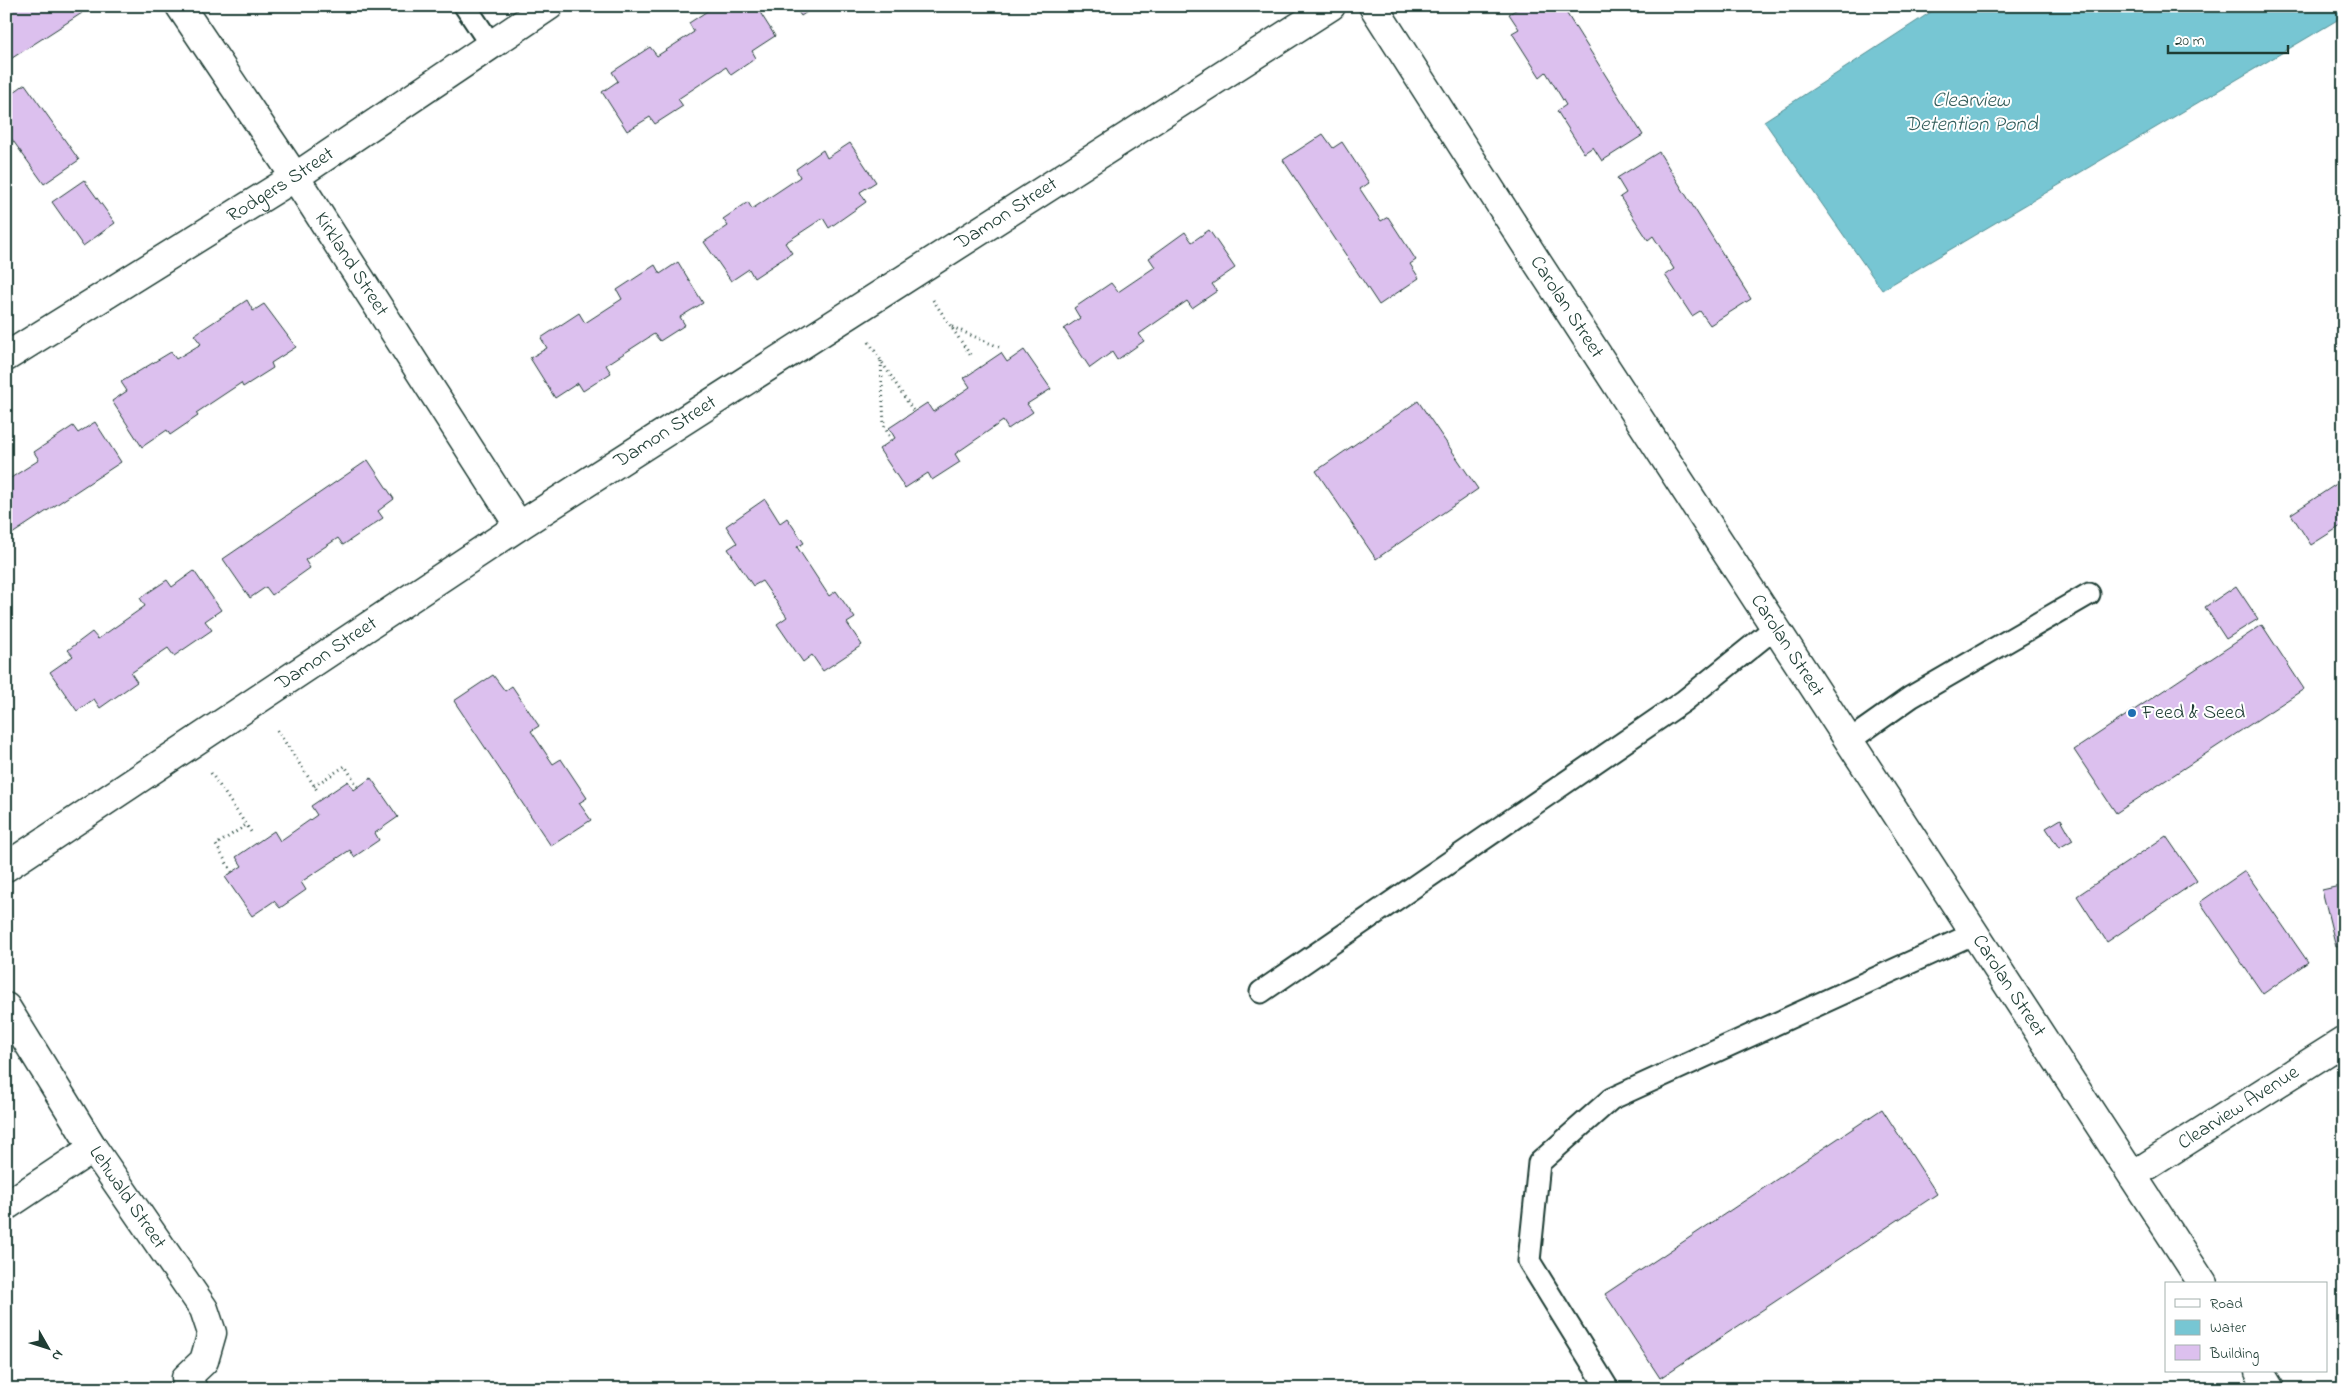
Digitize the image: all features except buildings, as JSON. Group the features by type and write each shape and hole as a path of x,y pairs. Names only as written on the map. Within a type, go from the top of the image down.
{"street":[{"name":"Kirkland Street","path":"180,6 295,177 519,526"},
{"name":"Rodgers Street","path":"6,357 295,177 549,6"},
{"name":"Damon Street","path":"6,867 519,526 1331,6"},
{"name":"Carolan Street","path":"1373,6 2202,1282"},
{"name":"Lehwald Street","path":"6,1007 93,1148 204,1309 212,1332 204,1362 183,1385"},
{"name":"Clearview Avenue","path":"2133,1174 2344,1041"},
{"path":"6,1206 93,1148"},
{"path":"2260,1372 2270,1389"}],"lane":[{"path":"465,6 491,46"},
{"path":"1850,740 1911,697 2089,594"},
{"path":"1261,992 1684,701 1776,627"},
{"path":"1608,1389 1529,1261 1538,1163 1611,1099 1975,933"}],"path":[{"path":"915,273 971,356"},
{"path":"851,314 914,412"},
{"path":"951,327 1001,348"},
{"path":"881,361 884,425 891,440"},
{"path":"257,700 317,790"},
{"path":"191,744 251,832"},
{"path":"314,786 345,766 358,787"},
{"path":"232,872 216,845 246,825"}],"water":[{"name":"Clearview Detention Pond","path":"1940,6 2344,6 2344,16 1882,290 1764,121"}],"place":[{"name":"Feed & Seed","path":"2132,713"}]}
